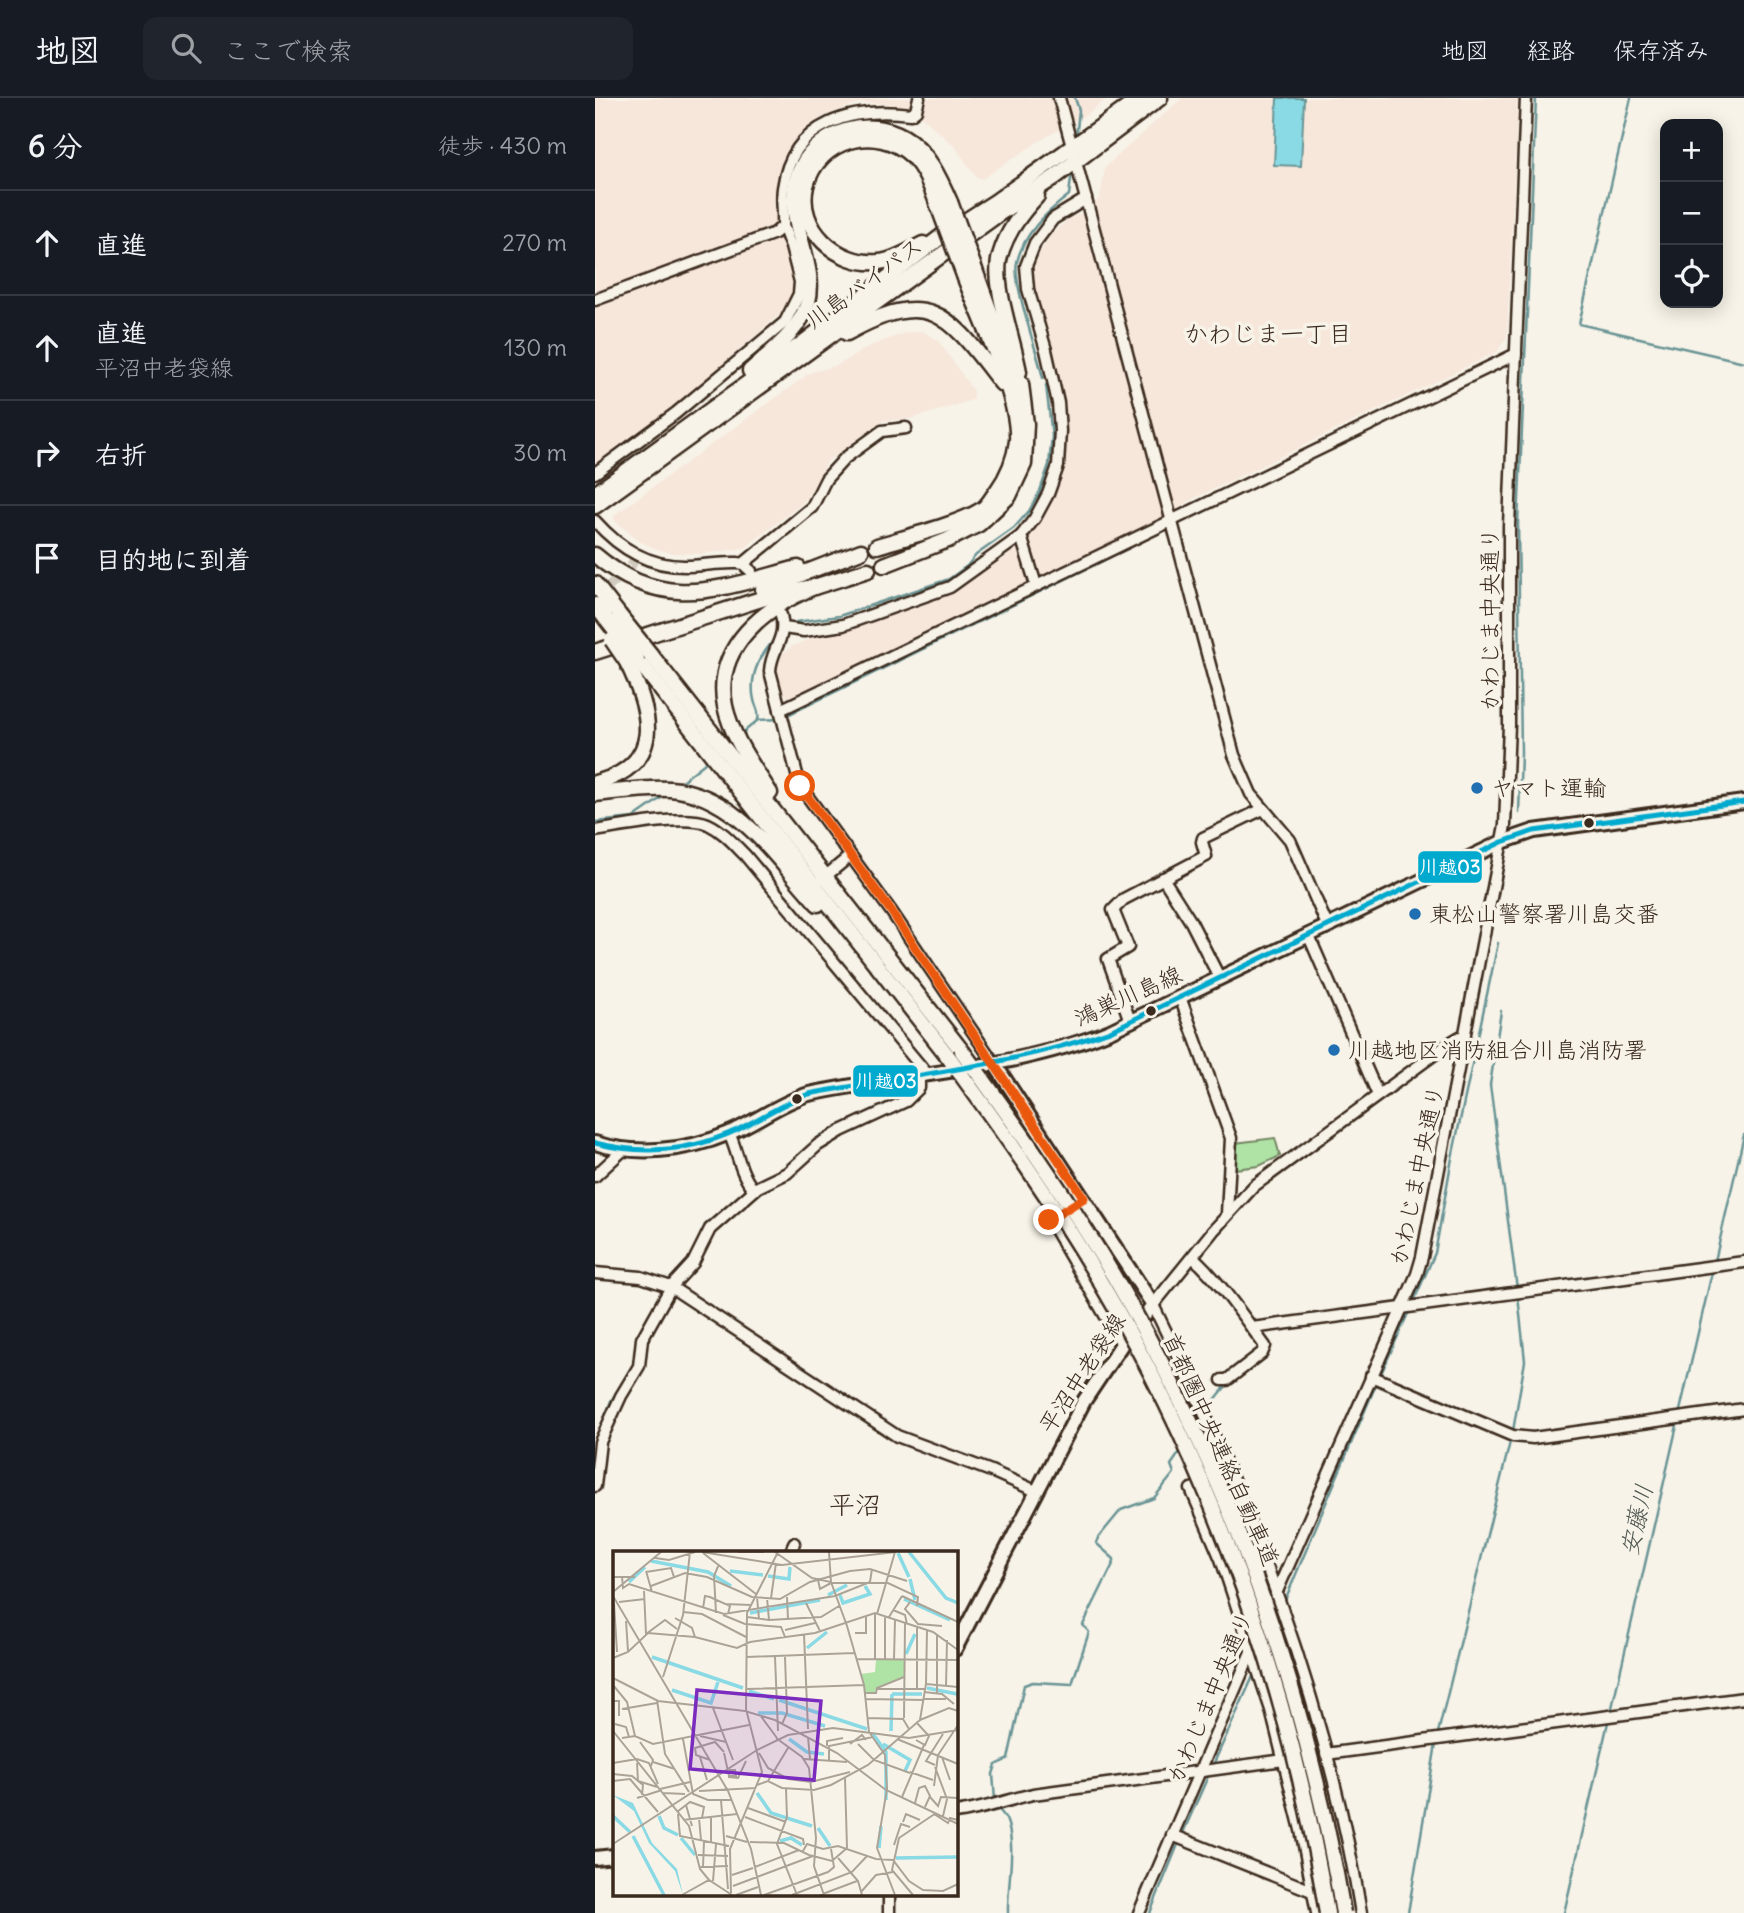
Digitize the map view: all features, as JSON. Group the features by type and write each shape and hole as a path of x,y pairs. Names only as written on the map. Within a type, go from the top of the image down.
{"highway":[{"name":"川島バイパス","path":"595,506 997,215 1055,177 1074,154 1141,98"},
{"name":"川島バイパス","path":"595,494 803,343 942,236 1160,98"},
{"path":"705,412 785,340 805,313 810,283 793,202 801,167 816,147 840,132 860,127 884,130 905,137 920,151 939,177 944,205 1007,359 1026,424 1024,464 1009,496 979,524 948,540 884,565"},
{"path":"942,236 881,263 846,257 828,248 814,231 804,201 813,171 826,153 847,141 881,138 913,157 944,205"},
{"path":"877,546 984,508 1002,484 1014,458 1017,440 1014,388 999,261 1011,231 1026,207 1055,177"},
{"path":"819,344 890,313 911,309 925,310 941,316 961,332 1014,388"},
{"path":"595,555 631,581 650,588 693,592 714,590 861,551"},
{"path":"595,642 777,584 841,557"},
{"path":"779,817 776,803 747,758 725,706 726,662 758,618 787,598 868,570"},
{"name":"首都圏中央連絡自動車道","path":"595,584 605,618"},
{"path":"595,652 781,593 814,587"},
{"name":"首都圏中央連絡自動車道","path":"595,605 638,659 779,817 815,884 954,1053 1063,1195 1114,1276 1167,1375 1212,1472 1259,1592 1293,1693 1325,1819 1343,1913"},
{"path":"595,783 625,772 638,757 647,737 648,723 638,659 605,618"},
{"name":"首都圏中央連絡自動車道","path":"719,752 815,884 885,974 954,1053 1102,1284 1154,1382 1199,1477 1248,1600 1282,1707 1310,1822 1327,1913"},
{"path":"595,794 675,790 713,800 741,820 769,848 815,884"}],"main road":[{"name":"鴻巣川島線","path":"595,1143 622,1151 684,1146 729,1133 795,1098 809,1094 994,1063 1074,1044 1130,1021 1502,842 1534,831 1744,802"},
{"name":"平沼中老袋線","path":"957,1645 1084,1401 1122,1344 1153,1305 994,1063"},
{"path":"595,1858 613,1856"}],"street":[{"path":"595,472 675,413 785,323 799,293 800,282 783,226 783,187 792,157 812,133 847,115 868,112 911,114 916,110 919,98"},
{"path":"1059,98 1241,777 1263,809 1290,840 1327,925"},
{"name":"かわじま中央通り","path":"1139,1913 1422,1257 1502,842 1508,781 1509,526 1526,98"},
{"path":"783,632 843,625 927,597 963,580 1021,536 1035,518 1048,494 1058,466 1060,450 1058,402 1028,289 1026,266 1035,243 1053,219 1086,199"},
{"path":"595,300 775,233 783,226"},
{"path":"781,712 1036,585 1516,354"},
{"path":"595,521 635,558 666,565 686,566 728,562 747,568 812,507 826,480 845,458 882,431 906,428"},
{"path":"1021,536 1036,585"},
{"path":"782,615 783,632 770,671 800,786 891,911 994,1063"},
{"path":"1130,1021 1108,959 1128,947 1113,910 1124,899 1206,856 1203,838 1263,809"},
{"path":"595,831 686,820 708,824 732,842 788,905 924,1076 919,1088 906,1101 841,1131 818,1145 787,1173 752,1188 710,1229 693,1263 671,1287 642,1339 639,1366 621,1396 600,1442 595,1486"},
{"path":"788,905 850,856"},
{"path":"1163,878 1191,922 1219,977"},
{"path":"1308,934 1378,1095"},
{"path":"1180,997 1231,1138 1227,1214"},
{"path":"1360,1911 1350,1853 1327,1754 1276,1592 1230,1476 1153,1305 1227,1214 1254,1186 1450,1043 1460,1037 1465,1038"},
{"path":"729,1133 752,1188"},
{"path":"595,1176 622,1151"},
{"path":"1084,1198 1049,1220 1122,1344"},
{"path":"1193,1256 1208,1271 1265,1349 1227,1380 1222,1380"},
{"path":"1252,1328 1744,1262"},
{"path":"595,1273 641,1277 671,1287 897,1436 1036,1491"},
{"path":"1371,1376 1513,1436 1533,1438 1744,1409"},
{"path":"1230,1476 1191,1489 1221,1559 1271,1710 1317,1913"},
{"path":"1327,1754 1744,1698"},
{"path":"957,1813 1033,1794 1284,1760"},
{"path":"1172,1835 1360,1911"}],"shaded area":[{"path":"595,98 1108,98 1087,114 982,179 976,177 956,148 922,117 894,104 859,103 828,114 809,125 796,138 785,156 775,192 774,208 792,275 792,294 786,309 692,391 595,468"},
{"path":"1182,98 1518,98 1507,337 1497,352 1191,500 1151,525 802,696 790,699 781,692 776,677 777,664 782,654 791,647 816,635 855,628 955,593 992,564 1005,558 1036,527 1050,506 1065,462 1066,434 1061,395 1033,286 1033,270 1052,233 1070,218 1086,212 1100,198 1105,167"},
{"path":"922,331 938,340 973,390 973,400 911,419 883,421 828,461 804,502 745,548 702,554 671,553 639,541 615,521 614,516 617,513 811,372 836,366 870,346 904,333"}],"green space":[{"path":"1275,1138 1280,1156 1259,1166 1234,1169 1235,1143"}],"water":[{"path":"1277,98 1304,98 1301,166 1274,165"}],"waterway":[{"path":"1075,98 1079,110 1076,139"},
{"path":"1519,813 1521,753 1518,523 1536,98"},
{"path":"1631,98 1579,324 1744,362"},
{"path":"1043,378 1018,285 1017,262 1030,233 1069,195 1072,170"},
{"path":"792,625 796,622 839,616 949,579 967,566 976,555 1014,528 1029,511 1040,491 1049,465 1052,436 1046,385"},
{"path":"1176,525 1362,434"},
{"path":"786,716 1170,528"},
{"path":"758,720 753,690 755,672 762,656 778,635"},
{"path":"740,735 758,720 780,719"},
{"path":"677,785 710,759"},
{"path":"595,822 633,818 667,794"},
{"path":"1413,1303 1435,1253 1452,1158 1498,943"},
{"path":"1501,1011 1490,1085 1517,1289"},
{"path":"757,1182 785,1167 821,1135 909,1092"},
{"name":"安藤川","path":"1715,1261 1744,1135"},
{"path":"694,1250 705,1225 749,1188"},
{"name":"安藤川","path":"1679,1415 1713,1268"},
{"path":"665,1283 681,1270"},
{"path":"1513,1431 1525,1361 1518,1296"},
{"path":"634,1366 637,1338 654,1307"},
{"path":"1380,1376 1410,1309"},
{"path":"597,1437 611,1401 630,1371"},
{"path":"1283,1605 1377,1382"},
{"path":"1206,1411 1226,1383"},
{"name":"安藤川","path":"1611,1712 1678,1421"},
{"path":"1437,1737 1511,1438"},
{"path":"995,1800 993,1774 996,1765 1008,1759 1024,1685 1033,1682 1072,1684 1089,1632 1083,1625 1114,1562 1096,1543 1098,1538 1121,1510 1154,1498 1174,1473 1171,1465 1182,1449"},
{"path":"1213,1765 1255,1672"},
{"name":"安藤川","path":"1564,1913 1609,1718"},
{"path":"1408,1913 1436,1744"},
{"path":"1182,1835 1209,1774"},
{"path":"996,1806 1006,1819 1011,1841 1008,1913"},
{"path":"1150,1913 1179,1842"}],"tunnel":[{"path":"598,597 634,560"}],"transit line":[{"name":"川越03","path":"595,1143 649,1150 685,1147 737,1130 809,1094 998,1061 1073,1043 1110,1031 1502,842 1534,831 1744,802"}],"place":[{"name":"ヤマト運輸","path":"1477,788"},
{"name":"東松山警察署川島交番","path":"1415,914"},
{"name":"川越地区消防組合川島消防署","path":"1334,1050"}],"district":[{"name":"かわじま一丁目","path":"1268,334"},
{"name":"平沼","path":"855,1505"}],"route":[{"path":"800,786 891,911 1084,1198 1049,1220"}]}
